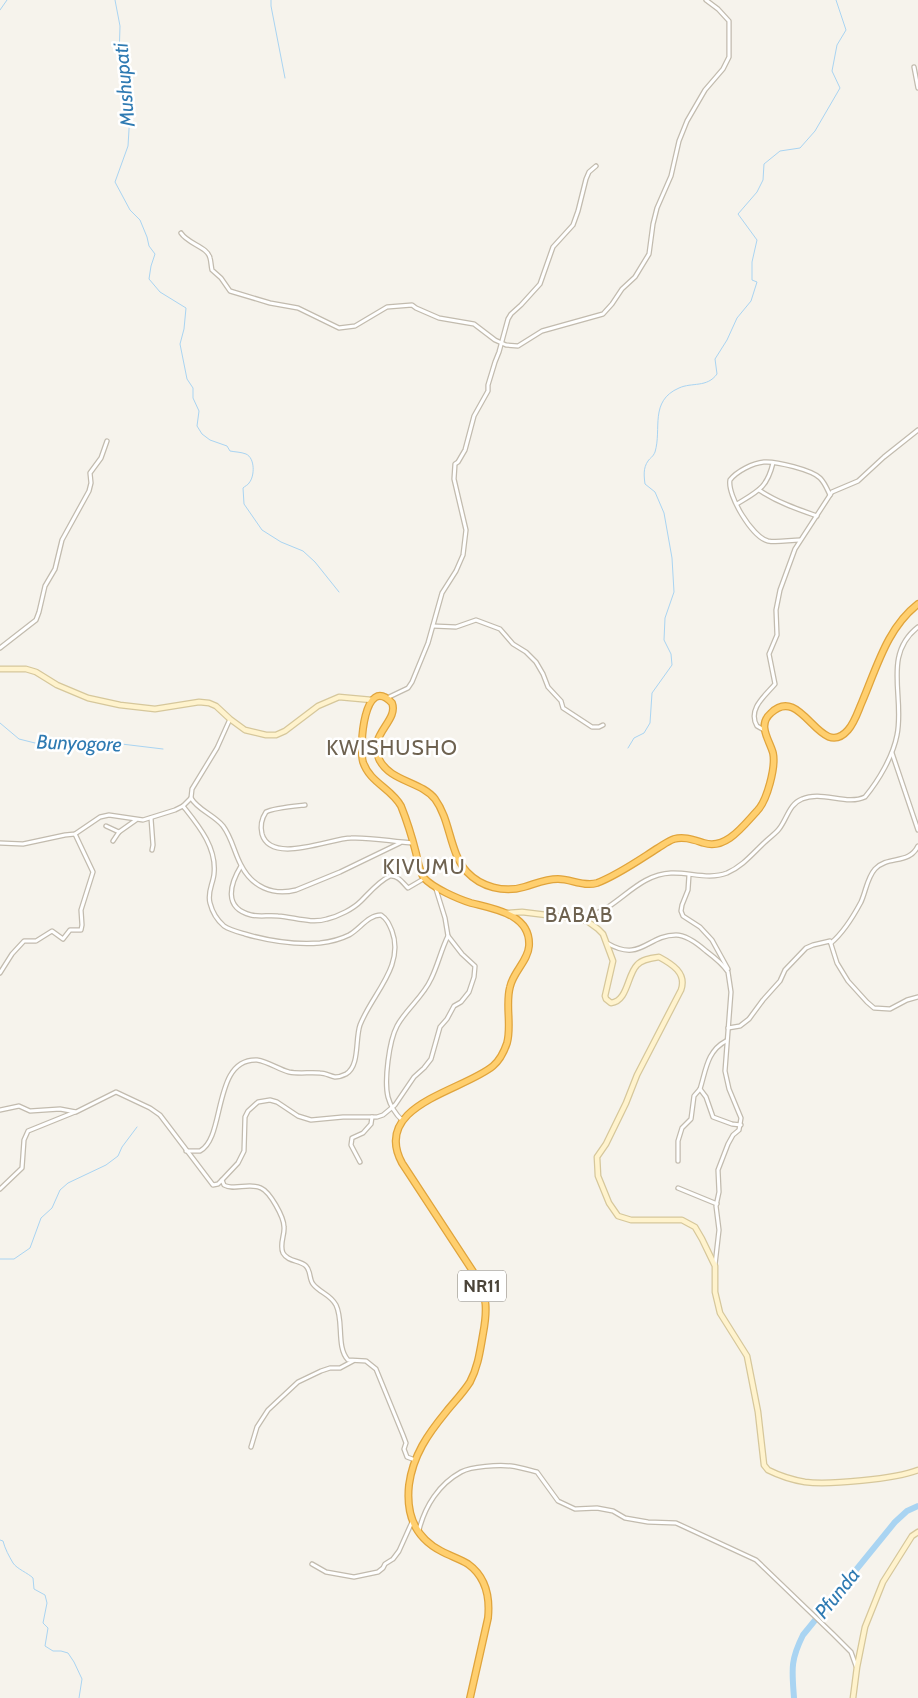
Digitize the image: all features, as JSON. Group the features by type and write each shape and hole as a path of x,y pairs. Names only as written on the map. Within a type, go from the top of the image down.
{"highway":[{"path":"402,1120 414,1108 494,1066 502,1056 509,1035 510,984 526,956 529,943 525,926 515,918 505,913 471,903 435,886 421,873 405,815 399,802 372,778 362,760 362,735 367,708 372,700 379,696 387,698 392,702 394,709 378,738 376,752 380,762 389,772 426,791 434,798 443,814 458,857 464,868 478,880 498,889 517,889 547,880 559,879 587,884 595,883 675,839 687,838 712,845 726,840 761,807 767,794 773,759 764,731 764,724 769,714 776,709 786,706 799,710 823,734 832,737 845,733 855,718 874,676 882,651 902,620 918,604"},
{"name":"NR11","path":"402,1120 397,1139 400,1158 476,1276 484,1292 486,1308 485,1325 474,1373 464,1390 426,1437 415,1460 408,1498 412,1522 418,1533 434,1548 471,1567 479,1575 486,1589 489,1608 488,1618 470,1698"}],"main road":[{"path":"0,669 26,669 36,672 57,685 88,698 120,705 155,709 199,702 209,703 216,706 245,730 266,735 276,735 285,731 318,706 339,697 372,700"},
{"path":"505,913 522,912 571,918 587,921 598,929 603,934 613,961 605,996 608,1002 613,1004 620,998 629,976 643,960 659,956 676,967 683,986 637,1075 606,1144 597,1157 599,1181 609,1203 618,1216 631,1220 682,1220 691,1224 706,1246 715,1266 715,1292 720,1312 747,1356 758,1412 764,1465 768,1470 804,1482 890,1476 918,1470"},
{"path":"853,1698 865,1627 883,1582 900,1558 912,1536 918,1532"}],"street":[{"path":"181,233 187,240 206,252 210,258 212,270 221,278 228,289 233,292 298,308 335,327 355,326 387,308 412,305 439,318 474,324 481,328 486,335 506,345 518,346 542,331 601,315 635,277 650,254 653,224 672,176 679,141 687,121 701,97 723,70 729,57 729,21 706,0"},
{"path":"914,67 918,88"},
{"path":"387,698 411,685 433,626 442,593 456,571 463,555 466,530 454,479 455,464 468,445 474,416 488,391 494,362 502,343 510,314 521,306 540,284 553,247 573,225 586,179 589,172 596,166"},
{"path":"764,731 757,726 754,716 760,701 775,684 768,657 769,651 777,635 776,616 778,600 786,570 800,540 834,490 858,481 918,430"},
{"path":"0,648 36,620 44,586 55,568 62,540 89,491 91,483 90,473 102,458 107,441"},
{"path":"800,540 768,541 748,525 729,485 732,477 741,470 762,462 773,463 818,476 830,495"},
{"path":"737,504 760,490 769,478 773,463"},
{"path":"760,490 768,496 794,508 817,516"},
{"path":"433,626 456,627 476,620 500,629 514,644 536,662 548,687 561,701 563,708 592,726 599,727 603,725"},
{"path":"587,921 596,912 608,907 631,889 655,876 670,873 702,876 722,874 743,864 776,833 793,806 804,798 819,796 854,800 865,797 872,789 892,752 897,737 899,718 896,667 904,641 918,626"},
{"path":"0,843 23,844 75,834 100,817 109,814 142,820 183,806 191,798 192,789 217,748 230,719"},
{"path":"892,752 918,830"},
{"path":"191,798 222,825 241,866 250,878 262,888 274,892 290,891 340,872 400,842"},
{"path":"305,805 274,809 266,812 261,828 267,842 277,847 294,849 351,838 413,843"},
{"path":"183,806 210,845 214,864 209,894 210,903 214,915 223,925 266,940 320,943 349,935 374,916 381,915 387,921 392,932 395,949 394,961 360,1026 354,1064 348,1073 334,1077 318,1073 291,1072 258,1060 240,1064 232,1074 221,1099 212,1139 200,1151 186,1151"},
{"path":"151,818 154,845 152,850"},
{"path":"113,841 119,832 136,819"},
{"path":"106,826 119,832"},
{"path":"0,973 12,954 24,941 36,940 52,931 63,939 70,930 81,930 81,910 93,872 75,834"},
{"path":"831,943 841,935 850,921 874,870 885,862 908,858 917,850"},
{"path":"241,866 230,892 234,904 240,911 252,916 278,916 304,920 325,920 344,911 359,903 369,892 390,876 396,877 408,888 425,878"},
{"path":"689,875 688,890 681,911 683,916 700,927 712,940 728,972 731,992 725,1058 726,1080 741,1118 739,1130 733,1135 728,1144 718,1170 719,1192 717,1204 719,1230 715,1266"},
{"path":"0,1189 22,1168 24,1140 28,1131 76,1112 113,1093 122,1094 160,1115 211,1183 215,1185 238,1163 244,1151 245,1117 248,1111 258,1102 270,1100 277,1102 298,1116 311,1120 383,1115 400,1100 414,1077 428,1064 442,1022 447,1019 454,1006 461,1002 469,992 474,980 475,966 462,954 448,936 445,918 435,886"},
{"path":"607,943 626,951 646,946 662,938 676,935 681,936 702,948 728,972"},
{"path":"402,1120 388,1097 390,1047 394,1032 401,1020 432,979 440,953 448,936"},
{"path":"728,1028 740,1026 749,1019 762,1000 780,981 785,970 806,948 823,942 830,941 831,943"},
{"path":"831,943 837,963 848,980 874,1008 890,1009 907,1000 918,997"},
{"path":"678,1161 678,1141 682,1128 691,1118 694,1096 700,1089 712,1052 726,1041"},
{"path":"700,1089 706,1097 713,1118 740,1125"},
{"path":"0,1110 18,1106 26,1110 60,1109 76,1112"},
{"path":"360,1162 351,1145 352,1138 363,1133 371,1124 372,1117"},
{"path":"222,1180 224,1185 229,1188 243,1185 262,1188 271,1197 285,1228 282,1248 284,1254 291,1260 305,1266 312,1283 332,1299 340,1317 341,1346 344,1356 348,1360 366,1361 376,1369 403,1434 406,1443 404,1449 406,1454 410,1459 415,1460"},
{"path":"678,1188 717,1204"},
{"path":"251,1447 257,1427 268,1410 298,1382 321,1371 330,1368 340,1368 354,1361"},
{"path":"418,1533 428,1503 440,1489 462,1471 484,1467 512,1466 537,1472 558,1501 575,1509 597,1508 613,1511 625,1518 648,1522 676,1523 756,1560 851,1652 857,1667"},
{"path":"312,1564 326,1572 354,1577 378,1572 399,1551 412,1522"},
{"path":"851,1652 861,1652"}],"waterway":[{"path":"0,10 7,0"},
{"name":"Mushupati","path":"115,0 120,26 119,59 130,113 128,146 115,182 130,210 140,220 149,246 155,254 149,279 160,292 186,308 180,344 187,379 193,388 193,398 199,411 197,426 202,434 210,440 227,446 230,451 244,453 249,456 253,472 251,480 243,488 244,504 262,530 281,542 303,551 315,562 339,592"},
{"path":"271,0 285,78"},
{"path":"628,748 634,738 644,733 650,723 652,693 672,665 671,654 664,640 665,618 674,592 672,558 664,513 655,492 645,484 644,475 646,464 655,452 660,408 664,400 679,388 704,383 717,374 715,359 727,340 737,318 751,301 757,282 752,280 752,262 757,240 738,214 757,192 763,180 764,164 780,151 800,148 815,131 840,88 832,71 837,45 846,30 836,0"},
{"name":"Bunyogore","path":"0,723 19,739 35,743 88,746 105,742 163,749"},
{"path":"0,1259 14,1259 30,1248 41,1218 52,1208 60,1190 68,1183 106,1165 118,1156 122,1147 137,1127"},
{"name":"Pfunda","path":"794,1698 793,1666 803,1635 895,1522 907,1511 918,1506"},
{"path":"0,1540 3,1541 13,1563 33,1578 34,1589 45,1595 47,1603 43,1623 48,1628 45,1646 53,1651 68,1653 74,1662 82,1679 79,1698"}],"district":[{"name":"KWISHUSHO","path":"392,747"},
{"name":"KIVUMU","path":"424,866"},
{"name":"BABAB","path":"579,914"}]}
